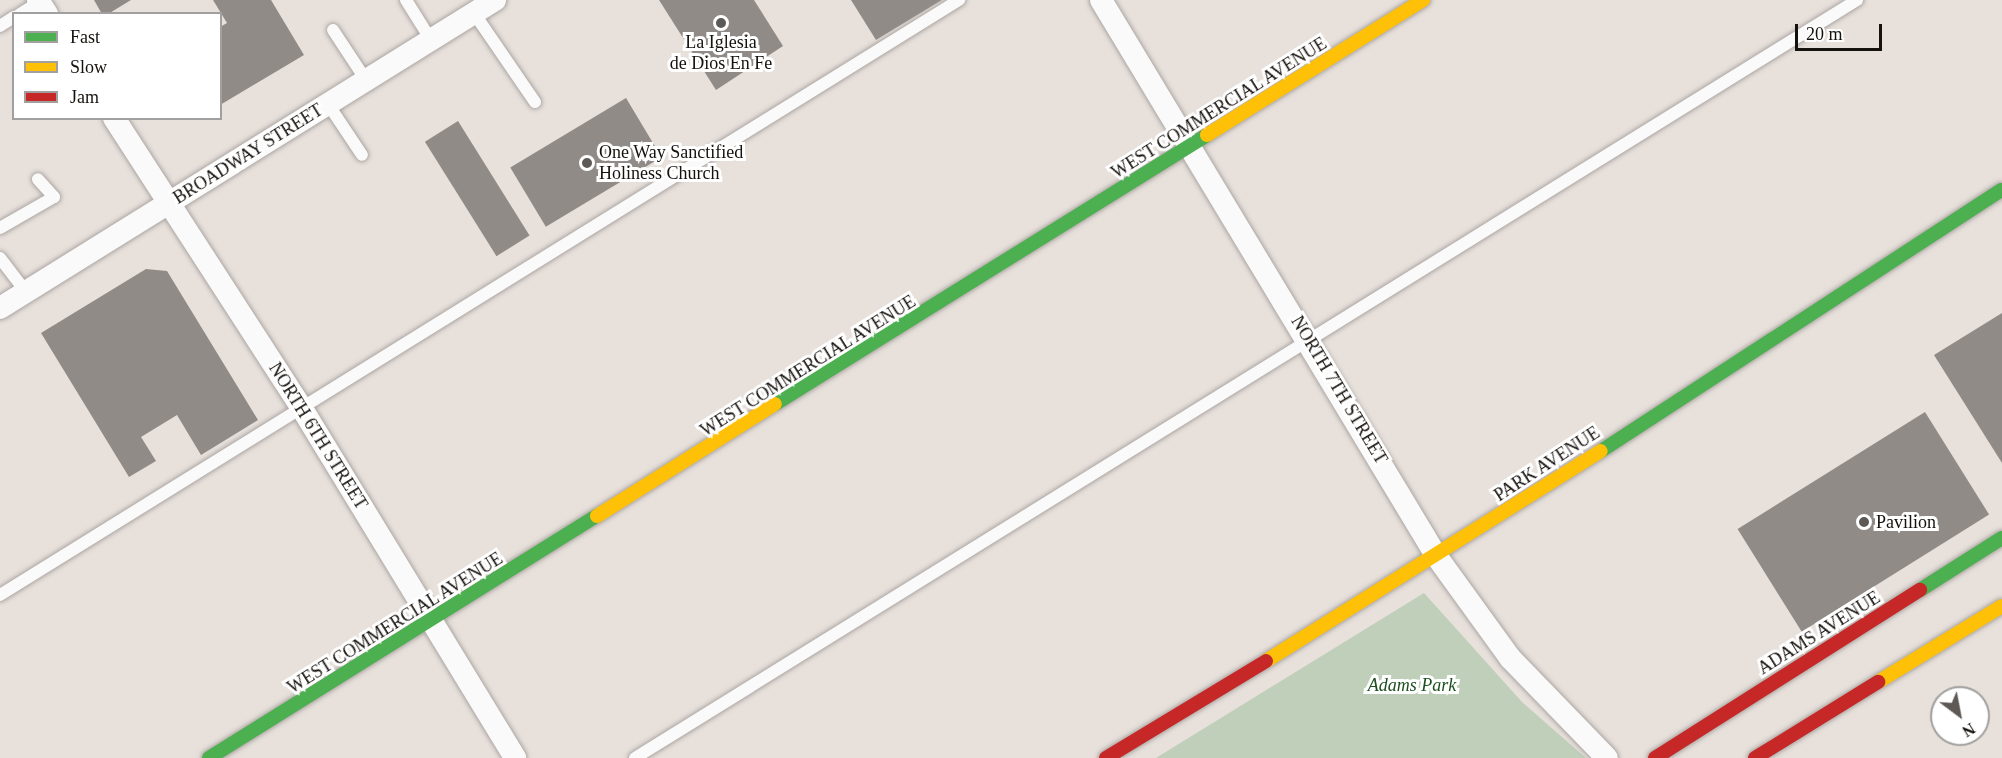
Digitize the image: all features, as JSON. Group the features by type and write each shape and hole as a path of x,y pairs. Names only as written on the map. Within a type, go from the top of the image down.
{"street":[{"name":"BROADWAY STREET","path":"0,308 495,0"},
{"name":"NORTH 7TH STREET","path":"1101,0 1194,147 1437,557 1510,658 1607,758"},
{"name":"WEST COMMERCIAL AVENUE","path":"209,758 432,622 1194,147 1423,0"},
{"name":"NORTH 6TH STREET","path":"115,120 301,407 514,758"},
{"name":"PARK AVENUE","path":"1106,758 1437,557 2002,190"},
{"name":"ADAMS AVENUE","path":"1655,758 2002,538"},
{"path":"1755,758 2002,606"}],"lane":[{"path":"406,0 431,40"},
{"path":"0,595 959,0"},
{"path":"635,758 1857,0"},
{"path":"474,13 535,102"},
{"path":"333,30 366,80"},
{"path":"328,104 362,155"},
{"path":"0,228 54,197 38,179"},
{"path":"0,258 26,292"}],"green space":[{"name":"Adams Park","path":"1424,593 1522,702 1586,758 1156,758"}],"building":[{"path":"94,0 131,0 111,12 101,12"},
{"path":"213,0 271,0 304,55 222,104 222,26 227,23"},
{"name":"La Iglesia de Dios En Fe","path":"659,0 754,0 783,46 716,90"},
{"path":"851,0 942,0 876,40"},
{"name":"One Way Sanctified Holiness Church","path":"626,98 662,157 546,227 510,168"},
{"path":"458,121 530,235 496,256 425,142"},
{"path":"146,269 167,271 258,420 201,455 177,415 141,437 156,461 129,477 41,333"},
{"path":"2002,313 2002,463 1934,355"},
{"name":"Pavilion","path":"1925,412 1989,515 1802,632 1738,529"}],"traffic: fast":[{"path":"775,404 1207,135"},
{"path":"1601,451 2002,190"},
{"path":"209,758 597,516"},
{"path":"1920,590 2002,538"}],"traffic: slow":[{"path":"1207,135 1423,0"},
{"path":"597,516 775,404"},
{"path":"1266,661 1601,451"},
{"path":"1878,682 2002,606"}],"traffic: jam":[{"path":"1655,758 1920,590"},
{"path":"1106,758 1266,661"},
{"path":"1755,758 1878,682"}],"place":[{"name":"La Iglesia de Dios En Fe","path":"721,23"},
{"name":"One Way Sanctified Holiness Church","path":"587,163"},
{"name":"Pavilion","path":"1864,522"}]}
